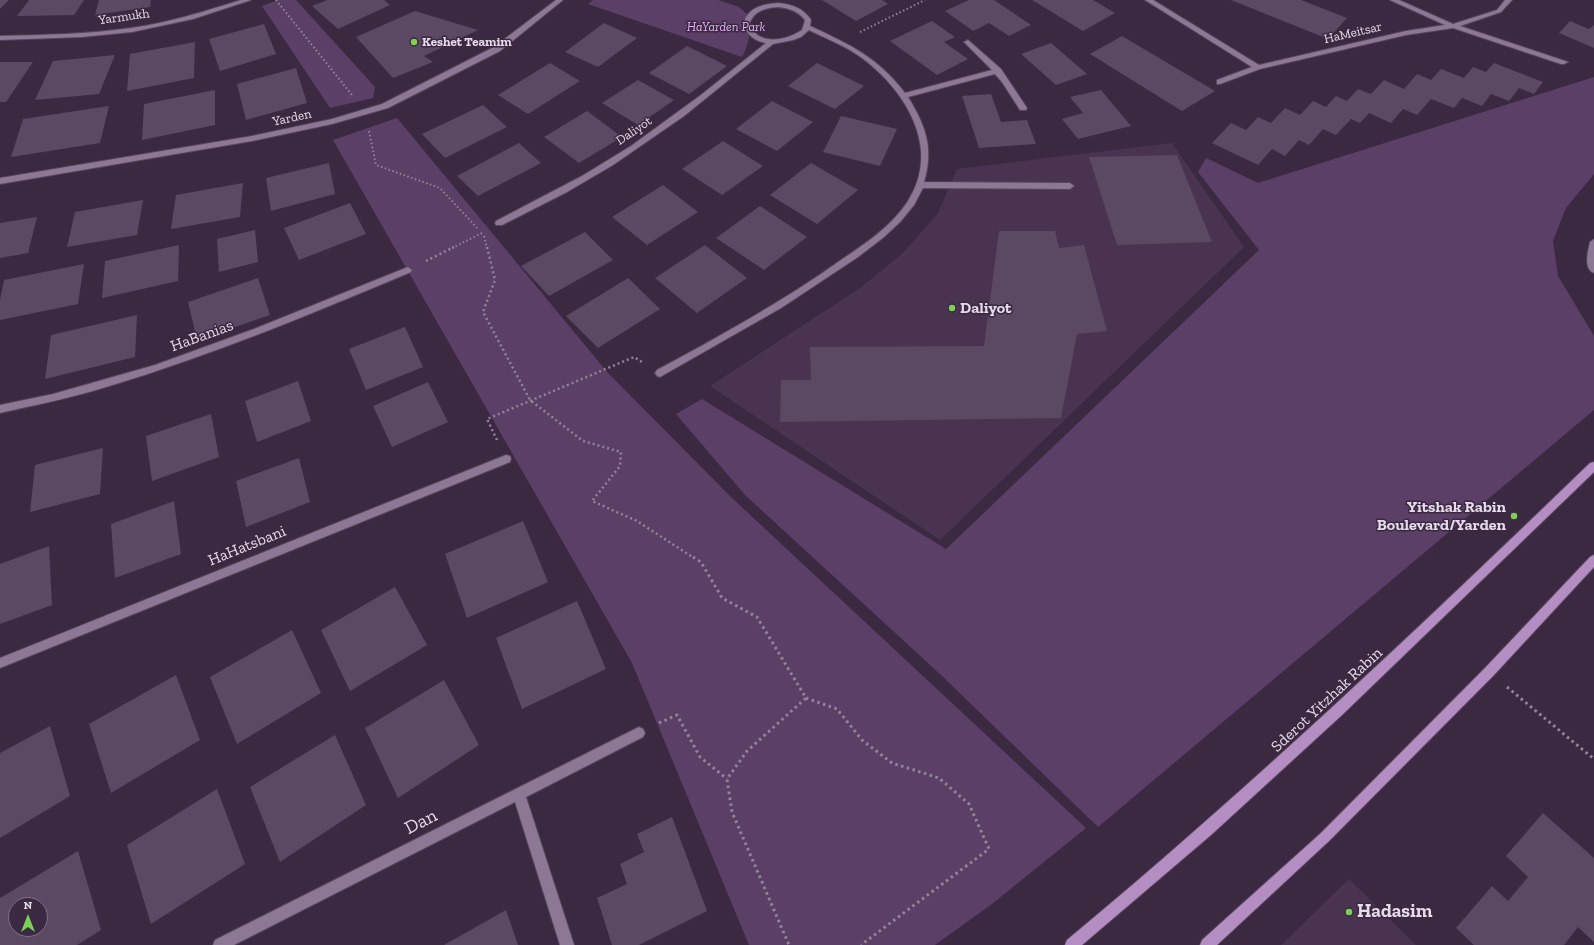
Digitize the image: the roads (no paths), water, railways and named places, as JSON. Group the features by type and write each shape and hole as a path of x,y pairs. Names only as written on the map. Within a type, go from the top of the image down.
{"main road":[{"name":"Sderot Yitzhak Rabin","path":"1072,945 1268,777 1425,630 1594,466"},
{"path":"1207,945 1325,837 1489,672 1594,560"}],"street":[{"name":"Yarmukh","path":"0,38 62,36 132,30 202,15 248,0"},
{"name":"Yarden","path":"0,182 252,140 342,120 385,106 497,49 560,0"},
{"path":"763,0 769,6"},
{"path":"1148,0 1258,67"},
{"name":"HaMeitsar","path":"1393,0 1453,26 1564,62"},
{"name":"HaMeitsar","path":"1220,82 1258,67 1406,33 1453,26 1499,11 1509,0"},
{"path":"769,6 789,6 804,14 808,20 807,27 798,36 790,40 771,42 752,35 746,25 747,18 751,13 769,6"},
{"path":"660,372 760,318 832,271 883,234 912,203 925,172 924,136 911,106 888,77 863,55 807,27"},
{"name":"Daliyot","path":"499,223 586,178 654,134 704,98 771,42"},
{"path":"968,42 998,71 1023,108"},
{"path":"903,96 998,71"},
{"path":"919,185 1070,186"},
{"path":"1593,245 1591,259 1594,270"},
{"name":"HaBanias","path":"0,409 46,400 179,360 272,326 408,270"},
{"name":"HaHatsbani","path":"0,663 506,459"},
{"name":"Dan","path":"220,945 639,733"},
{"path":"519,794 567,945"}],"place":[{"name":"Keshet Teamim","path":"414,42"},
{"name":"Daliyot","path":"952,308"},
{"name":"Yitshak Rabin Boulevard/Yarden","path":"1514,516"},
{"name":"Hadasim","path":"1349,912"}],"park label":[{"name":"HaYarden Park","path":"726,27"}]}
